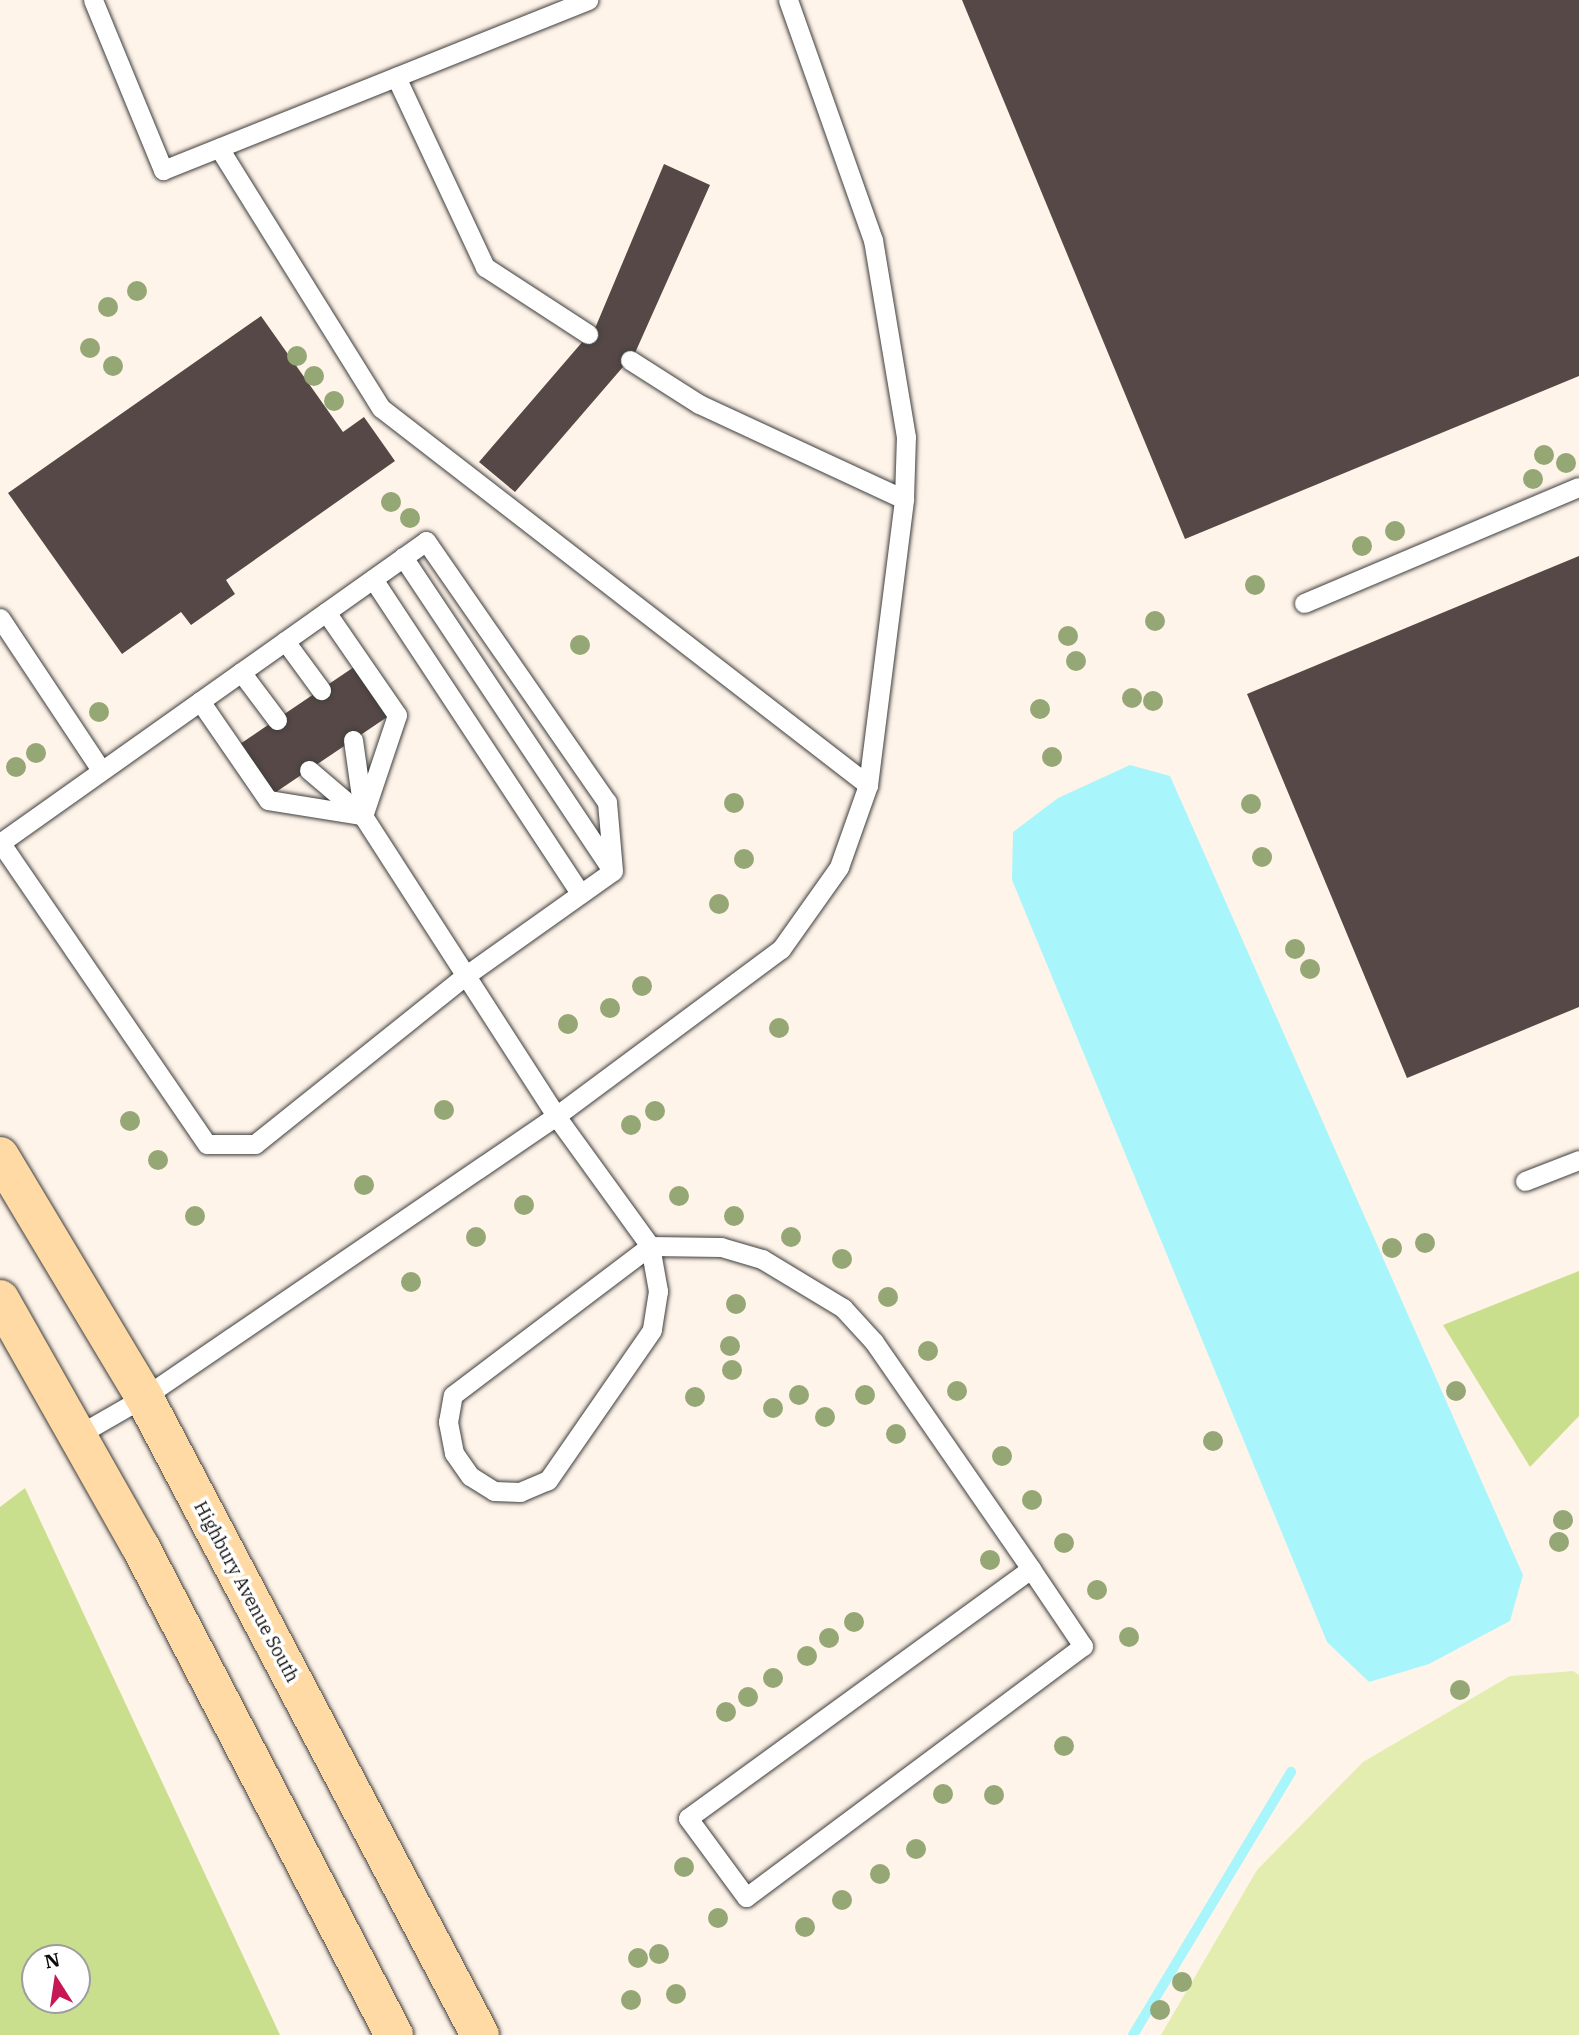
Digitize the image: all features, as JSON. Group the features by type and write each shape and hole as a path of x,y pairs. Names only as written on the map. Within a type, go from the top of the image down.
{"main road":[{"name":"Highbury Avenue South","path":"0,1156 144,1397 480,2035"},
{"path":"0,1299 78,1435 394,2035"}],"lane":[{"path":"93,0 163,170 588,0"},
{"path":"78,1435 144,1397 556,1116 781,949 839,867 868,785 904,499 906,437 873,240 788,0"},
{"path":"396,77 485,267 588,334"},
{"path":"219,148 381,408 868,785"},
{"path":"630,360 699,404 904,499"},
{"path":"1304,603 1579,487"},
{"path":"426,541 607,802 613,871 465,976 255,1144 207,1144 0,843 426,541"},
{"path":"403,557 613,871"},
{"path":"373,579 581,894"},
{"path":"326,612 397,715 363,816"},
{"path":"0,618 101,770"},
{"path":"285,641 321,690"},
{"path":"241,671 277,720"},
{"path":"200,701 268,800 363,816"},
{"path":"353,740 363,816"},
{"path":"309,770 363,816 556,1116 650,1246 658,1291 652,1330 548,1480 520,1492 494,1491 470,1476 454,1453 448,1422 453,1395 650,1246 721,1247 762,1259 842,1308 874,1342 1031,1569 1083,1646 746,1897 688,1818 1031,1569"},
{"path":"1525,1181 1579,1160"}],"green space":[{"path":"1579,1271 1579,1416 1530,1467 1443,1325"},
{"path":"25,1488 280,2035 0,2035 0,1507"},
{"path":"1573,1671 1579,1675 1579,2035 1161,2035 1257,1870 1363,1762 1510,1676"}],"water":[{"path":"1130,765 1170,776 1523,1575 1510,1621 1429,1664 1369,1682 1327,1642 1012,880 1013,832 1058,798"}],"building":[{"path":"962,0 1579,0 1579,376 1185,539"},
{"path":"664,164 710,185 635,353 515,492 479,462 596,326"},
{"path":"261,316 343,432 364,417 395,461 226,580 235,594 191,625 181,612 122,654 8,493"},
{"path":"1579,556 1579,1007 1407,1078 1247,694"},
{"path":"357,665 391,715 272,795 238,745"}],"waterway":[{"path":"1133,2035 1291,1772"}]}
